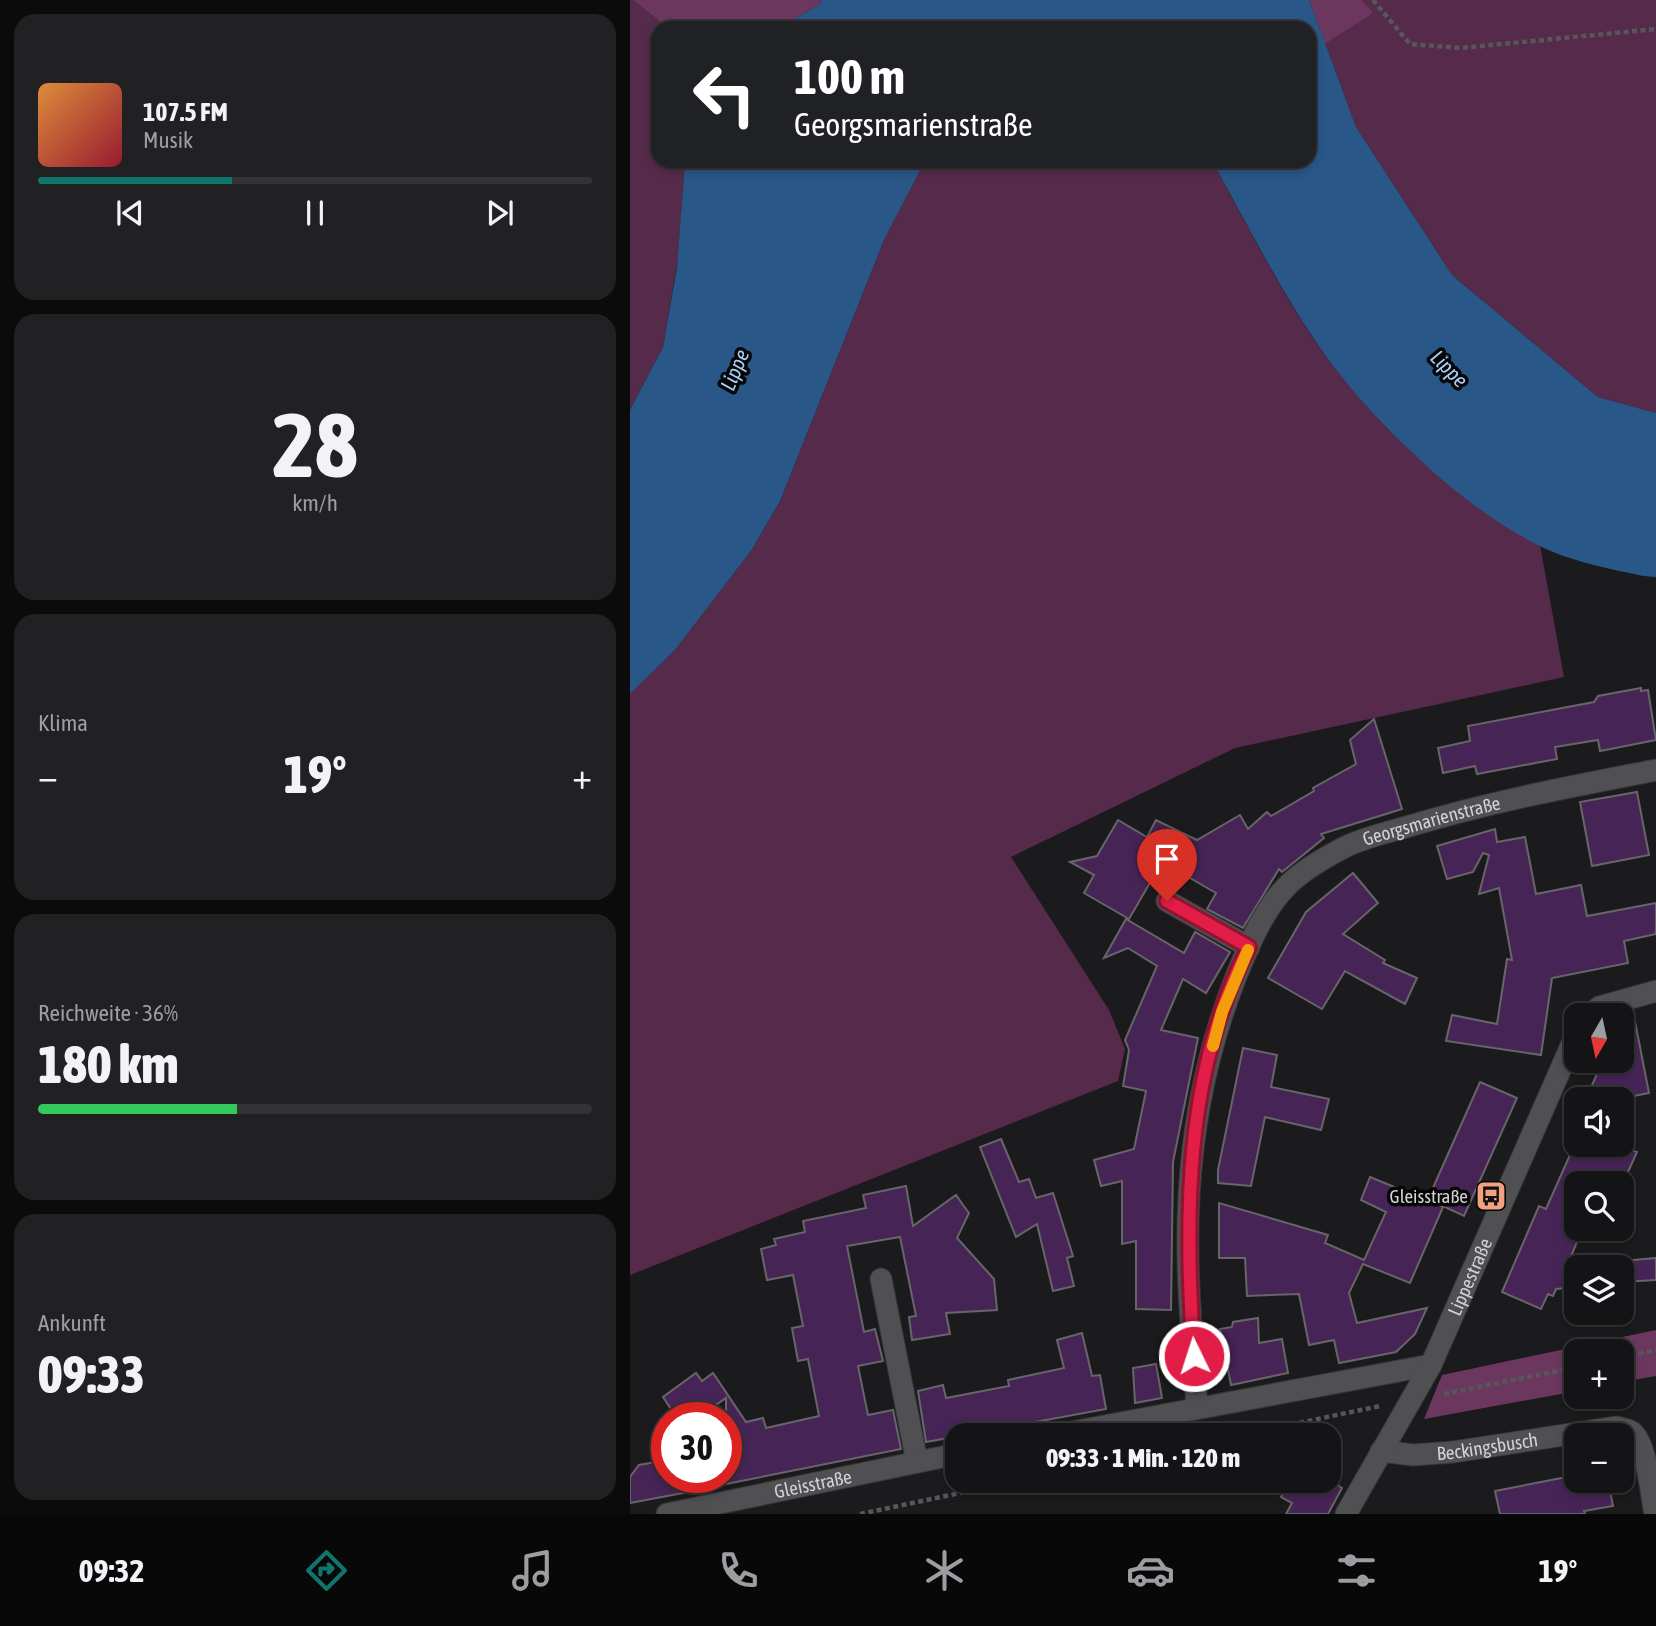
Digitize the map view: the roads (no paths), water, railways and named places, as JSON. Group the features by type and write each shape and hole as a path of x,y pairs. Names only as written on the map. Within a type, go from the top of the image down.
{"street":[{"name":"Georgsmarienstraße","path":"1197,1407 1188,1280 1189,1195 1197,1125 1207,1068 1222,1012 1249,947 1271,906 1286,887 1311,867 1345,847 1444,816 1500,802 1656,770"},
{"path":"1167,901 1249,947"},
{"path":"1612,1003 1656,991"},
{"name":"Lippestraße","path":"1346,1514 1431,1365 1564,1062"},
{"path":"881,1279 916,1462"},
{"path":"1116,1423 1431,1365"},
{"name":"Beckingsbusch","path":"1381,1451 1413,1455 1453,1452 1616,1427 1630,1430 1642,1448 1655,1514"},
{"name":"Gleisstraße","path":"667,1514 945,1456"}],"water":[{"name":"Lippe","path":"822,0 1309,0 1356,127 1452,275 1598,397 1656,413 1656,577 1585,563 1553,552 1523,537 1460,494 1430,469 1373,413 1328,359 1296,311 1216,168 1316,168 1316,21 790,21 819,5"},
{"name":"Lippe","path":"684,168 921,168 884,240 780,501 751,551 675,650 630,694 630,410 663,347 677,267"}],"place":[{"name":"Gleisstraße","path":"1491,1196"}]}
